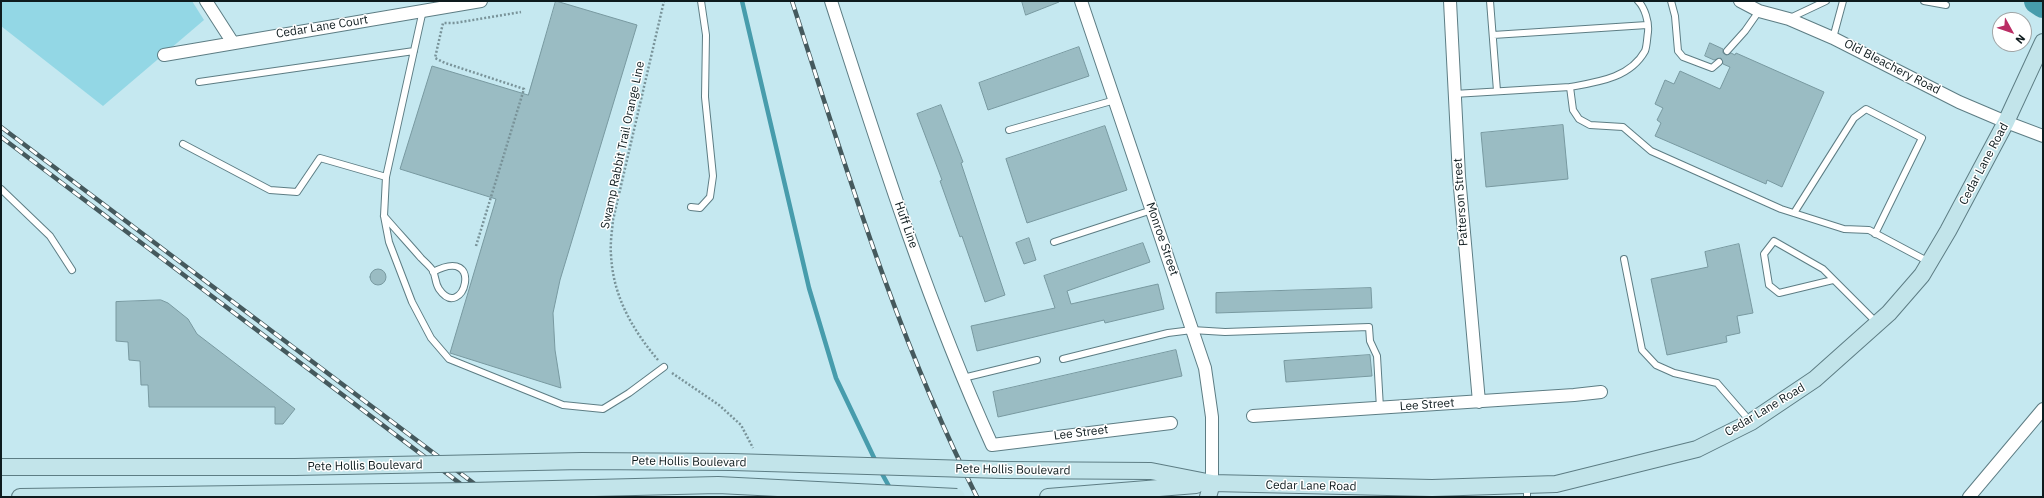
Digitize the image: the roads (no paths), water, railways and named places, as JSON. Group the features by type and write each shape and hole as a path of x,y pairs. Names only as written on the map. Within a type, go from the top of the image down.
{"main road":[{"name":"Cedar Lane Road","path":"1211,492 1312,486 1527,491 1697,449 1751,422 1815,379 1878,324 1922,275 2006,122 2043,42"},
{"name":"Pete Hollis Boulevard","path":"1,467 295,468 582,461 732,462 1003,470 1151,471 1211,492"},
{"name":"Pete Hollis Boulevard","path":"30,497 470,492 718,485 957,497"},
{"path":"1290,497 1312,486"},
{"name":"Pete Hollis Boulevard","path":"1048,497 1211,492"}],"street":[{"path":"206,1 233,43"},
{"name":"Cedar Lane Court","path":"164,55 481,1"},
{"name":"Huff Line","path":"831,1 903,216 962,378 992,445"},
{"name":"Monroe Street","path":"1081,1 1205,368 1212,417 1211,492"},
{"name":"Patterson Street","path":"1450,1 1454,94 1462,208 1479,402"},
{"name":"Old Bleachery Road","path":"1740,1 1759,11 1789,19 1833,38 1959,102 2043,136"},
{"name":"Lee Street","path":"1253,416 1479,402 1601,392"},
{"path":"1969,497 2043,409"},
{"name":"Lee Street","path":"992,445 1171,423"}],"lane":[{"path":"691,207 700,208 710,197 713,176 705,97 706,35 701,1"},
{"path":"1490,1 1497,91"},
{"path":"1454,94 1570,87 1607,80 1631,67 1645,50 1647,25 1646,17 1638,1"},
{"path":"1671,1 1675,16 1675,41 1678,51 1683,57 1707,67 1712,68 1718,62"},
{"path":"1789,19 1826,1"},
{"path":"1833,38 1843,1"},
{"path":"1924,1 1946,5"},
{"path":"423,10 386,177 384,216 389,242 412,302 431,338 449,359 563,404 603,409 629,393 664,367"},
{"path":"1727,51 1745,31 1759,11"},
{"path":"1493,35 1647,25"},
{"path":"199,82 414,51"},
{"path":"1570,87 1573,110 1579,119 1590,125 1623,127 1651,151 1794,213 1844,229 1869,230 1929,262"},
{"path":"1009,130 1115,100"},
{"path":"1794,213 1854,118 1866,109 1922,138 1876,234"},
{"path":"183,144 270,190 297,192 320,158 386,177"},
{"path":"1,189 50,236 72,270"},
{"path":"1054,242 1152,210"},
{"path":"384,216 433,272 436,285 442,293 448,297 455,297 461,293 466,285 466,276 463,270 455,267 443,266 433,272"},
{"path":"1833,280 1779,293 1769,285 1764,254 1774,241 1823,269 1878,324"},
{"path":"1624,259 1642,350 1656,365 1668,370 1717,383 1751,422"},
{"path":"1062,359 1168,333 1192,330 1225,332 1368,327 1370,341 1377,356 1380,408"},
{"path":"962,378 1037,360"}],"waterway":[{"path":"742,1 809,288 836,378 877,464"},
{"path":"2037,1 2043,5"},
{"path":"880,470 891,490"}],"railway":[{"path":"792,1 853,190 898,316 922,377 977,497"},
{"path":"1,127 492,497"},
{"path":"1,137 478,497"}]}
